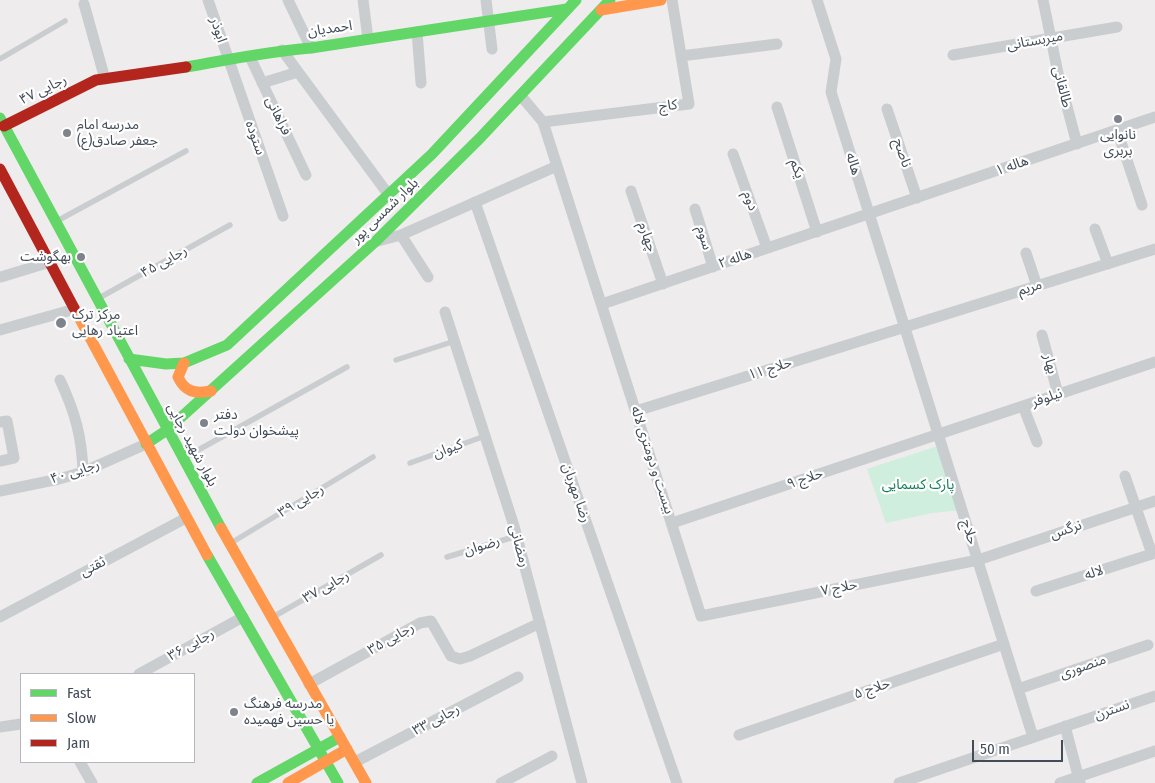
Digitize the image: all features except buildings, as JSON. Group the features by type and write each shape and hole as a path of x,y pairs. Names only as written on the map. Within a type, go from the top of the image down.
{"main road":[{"name":"بلوار شمسی پور","path":"129,359 166,364 184,363 227,345 432,154 576,0"},
{"name":"بلوار شمسی پور","path":"146,444 167,430 376,241 521,96 610,0"},
{"path":"601,10 661,0"},
{"name":"احمدیان","path":"100,79 250,57 282,50 311,48 568,9"},
{"name":"رجایی ۴۷","path":"2,122 100,79"},
{"name":"بلوار شهید رجایی","path":"2,122 229,544 366,783"},
{"path":"0,168 186,518 338,783"},
{"path":"184,363 178,377 181,384 189,392 199,394 211,391"},
{"path":"257,783 340,737"},
{"path":"288,783 347,749"}],"street":[{"name":"ابوذر","path":"208,0 227,59"},
{"path":"288,0 311,48"},
{"path":"363,0 368,39"},
{"path":"486,0 492,49"},
{"name":"کاج","path":"543,122 689,104 672,0"},
{"name":"هاله","path":"817,0 836,59 831,92 904,327"},
{"name":"طالقانی","path":"1043,0 1077,144"},
{"path":"84,4 100,79"},
{"name":"میربستانی","path":"953,55 1117,28"},
{"path":"417,32 422,82"},
{"path":"681,56 777,44"},
{"path":"282,50 388,194"},
{"name":"فراهانی","path":"250,57 306,175"},
{"name":"ستوده","path":"227,59 283,216"},
{"path":"262,83 298,72"},
{"path":"521,96 543,122 602,304"},
{"name":"یکم","path":"777,107 817,232"},
{"name":"ناصح","path":"887,109 917,198"},
{"name":"هاله ۱","path":"868,214 1155,117"},
{"path":"1117,130 1142,205"},
{"name":"دوم","path":"733,154 767,248"},
{"path":"376,241 401,235 557,166"},
{"name":"چهارم","path":"631,191 663,284"},
{"name":"رضا مهربان","path":"475,202 677,783"},
{"name":"سوم","path":"695,209 713,267"},
{"name":"هاله ۲","path":"602,304 868,214"},
{"path":"1095,229 1108,264"},
{"path":"401,235 428,277"},
{"name":"مریم","path":"904,327 1155,249"},
{"path":"1026,253 1037,286"},
{"path":"1,277 50,262"},
{"name":"بیست و دومتری لاله","path":"602,304 701,616"},
{"path":"0,330 75,310"},
{"name":"رمضانی","path":"445,312 517,536 582,783"},
{"name":"حلاج ۱۱","path":"636,411 904,327"},
{"name":"حلاج","path":"904,327 1033,737"},
{"name":"بهار","path":"1042,335 1058,394"},
{"name":"نیلوفر","path":"938,434 1155,362"},
{"path":"60,380 78,425 84,472"},
{"path":"1023,406 1036,442"},
{"path":"0,422 7,421 14,458 0,461"},
{"name":"حلاج ۹","path":"672,523 938,434"},
{"name":"رجایی ۴۰","path":"0,488 59,479 84,472 146,444"},
{"name":"لاله","path":"1036,591 1153,554 1134,508 1125,476"},
{"name":"نرگس","path":"978,560 1155,500"},
{"name":"ثقتی","path":"0,617 186,518"},
{"name":"حلاج ۷","path":"701,616 978,560"},
{"name":"رجایی ۳۶","path":"141,673 242,616"},
{"name":"رجایی ۳۵","path":"309,684 420,623 431,621 451,656 460,660 540,623"},
{"name":"حلاج ۵","path":"739,735 1004,644"},
{"name":"منصوری","path":"1018,689 1148,645"},
{"name":"رجایی ۳۳","path":"354,762 518,677"},
{"name":"نسترن","path":"899,783 1155,696"},
{"path":"0,727 20,724"},
{"path":"1065,726 1079,780"},
{"path":"1060,783 1079,780 1155,751"},
{"path":"501,783 552,756"},
{"path":"81,763 92,783"}],"lane":[{"path":"0,60 65,22"},
{"path":"56,222 186,151"},
{"name":"رجایی ۴۵","path":"97,299 230,225"},
{"path":"396,360 455,341"},
{"path":"183,459 347,368"},
{"name":"کیوان","path":"410,463 485,436"},
{"name":"رجایی ۳۹","path":"229,544 373,457"},
{"name":"رضوان","path":"447,557 517,536"},
{"name":"رجایی ۳۷","path":"272,618 381,555"}],"green space":[{"name":"پارک کسمایی","path":"941,445 962,510 932,513 886,523 867,469"}],"traffic: fast":[{"path":"129,359 166,364 184,363 227,345 432,154 576,0"},
{"path":"167,430 376,241 480,138 610,0"},
{"path":"186,67 264,53 311,48 567,9"},
{"path":"0,118 221,528"},
{"path":"146,444 167,430"},
{"path":"207,555 338,783"},
{"path":"257,783 340,737"}],"traffic: slow":[{"path":"601,10 661,0"},
{"path":"74,308 207,555"},
{"path":"184,363 178,377 184,386 195,392 211,391"},
{"path":"221,528 366,783"},
{"path":"288,783 347,749"}],"traffic: jam":[{"path":"4,126 96,80 186,67"},
{"path":"0,169 74,308"}],"place":[{"name":"نانوایی بربری","path":"1118,119"},
{"name":"مدرسه امام جعفر صادق(ع)","path":"67,133"},
{"name":"بهگوشت","path":"81,257"},
{"name":"مرکز ترک اعتیاد رهایی","path":"61,323"},
{"name":"دفتر پیشخوان دولت","path":"204,423"},
{"name":"مدرسه فرهنگ یا حسین فهمیده","path":"234,712"}]}
